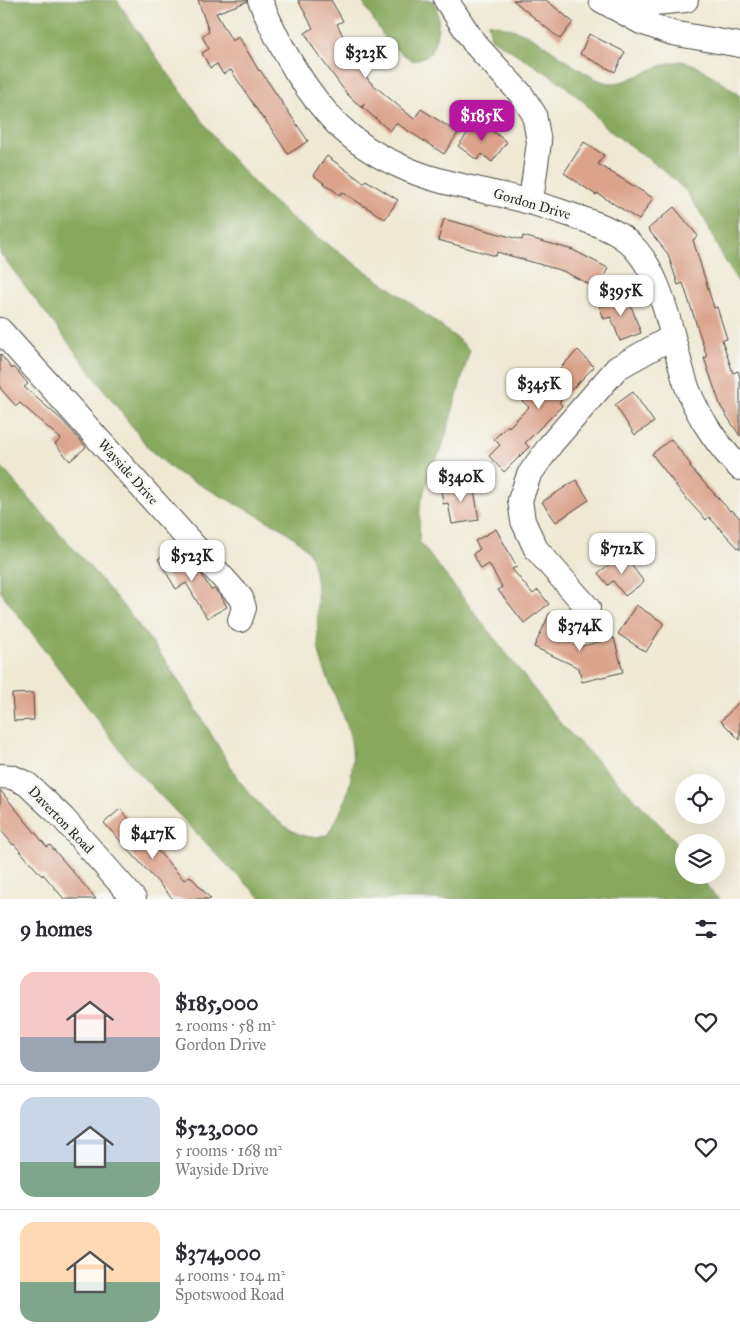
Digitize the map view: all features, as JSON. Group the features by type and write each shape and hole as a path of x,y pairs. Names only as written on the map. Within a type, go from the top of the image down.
{"street":[{"name":"Gordon Drive","path":"260,0 269,22 296,69 321,106 338,125 358,142 401,167 455,184 531,201 604,227 623,237 633,246 644,260 659,292 688,391 717,441 740,468"},
{"path":"446,0 475,44 521,94 534,114 539,142 531,201"},
{"path":"607,3 686,0"},
{"path":"607,3 641,22 672,32 740,45"},
{"name":"Wayside Drive","path":"0,330 241,598 244,608 240,620"},
{"path":"588,608 536,549 523,521 520,500 529,475 551,444 617,368 672,337"},
{"name":"Daverton Road","path":"0,776 12,777 27,784 63,818 134,899"}],"green space":[{"path":"0,0 117,0 220,145 262,192 297,223 393,290 470,350 444,441 426,485 420,506 419,541 561,724 674,839 675,884 706,884 714,895 720,899 262,899 134,768 0,591 0,465 105,584 145,634 174,674 242,784 255,800 292,831 313,837 327,835 343,805 352,771 352,749 346,723 320,657 315,570 312,559 307,550 298,541 281,528 176,472 150,450 0,253"},
{"path":"361,0 433,0 438,13 438,27 430,54 414,61 388,43"},
{"path":"488,23 513,29 530,36 584,72 604,82 615,83 624,81 662,66 681,61 695,65 740,96 740,286 719,250 705,220 686,191 662,169 606,128 585,103 559,81 491,38"}],"building":[{"path":"198,0 246,0 246,2 216,13 232,41 239,37 259,71 308,141 288,154 231,70 223,74 217,64 210,68 202,53 209,49 202,36 209,32"},
{"path":"298,0 331,0 343,21 337,24 344,38 340,40 370,82 414,119 421,109 458,133 444,154 396,123 390,131 362,107 365,104 361,107 347,94 314,49 305,33 313,28"},
{"path":"513,0 546,0 573,22 560,39"},
{"path":"589,34 625,52 615,72 580,54"},
{"path":"478,120 507,142 492,162 482,154 477,160 458,146"},
{"path":"584,142 604,155 598,164 653,198 639,220 597,193 596,195 564,173"},
{"path":"327,156 364,183 366,180 398,200 385,219 342,192 340,195 313,175"},
{"path":"674,207 698,236 693,240 714,308 717,307 727,339 722,340 733,373 738,371 740,378 740,436 721,407 704,358 707,357 683,283 678,285 668,254 648,229"},
{"path":"444,219 522,240 523,236 573,250 608,268 598,289 563,271 497,252 496,256 438,240"},
{"path":"627,295 641,333 620,341 611,317 604,319 599,305"},
{"path":"578,350 594,367 559,402 562,406 525,443 529,447 504,472 489,456 500,445 494,439 529,407 522,401 540,383 542,386"},
{"path":"0,354 28,384 24,387 62,420 86,447 70,461 55,444 61,439 20,403 16,406 0,388"},
{"path":"633,392 654,422 635,435 615,405"},
{"path":"671,439 691,465 689,466 730,511 732,510 740,518 740,550 709,517 706,520 684,496 652,454"},
{"path":"576,480 589,500 556,522 542,502"},
{"path":"473,483 479,520 452,524 448,503 443,504 441,488"},
{"path":"496,529 517,567 512,569 533,594 538,590 549,604 524,623 498,590 502,587 489,564 481,569 473,554 480,549 475,541"},
{"path":"177,547 183,557 185,556 202,575 211,590 214,589 221,596 227,607 207,618 186,583 176,589 158,559"},
{"path":"623,554 644,582 625,596 613,581 608,585 598,573"},
{"path":"636,605 664,623 646,652 618,634"},
{"path":"550,613 561,619 555,632 583,646 614,638 623,672 582,682 579,668 534,647"},
{"path":"33,693 34,720 14,721 12,694"},
{"path":"740,701 740,740 721,721"},
{"path":"0,790 47,847 50,845 96,899 64,899 43,874 42,876 13,845 0,829"},
{"path":"120,809 184,880 190,876 211,899 173,899 104,823"}]}
